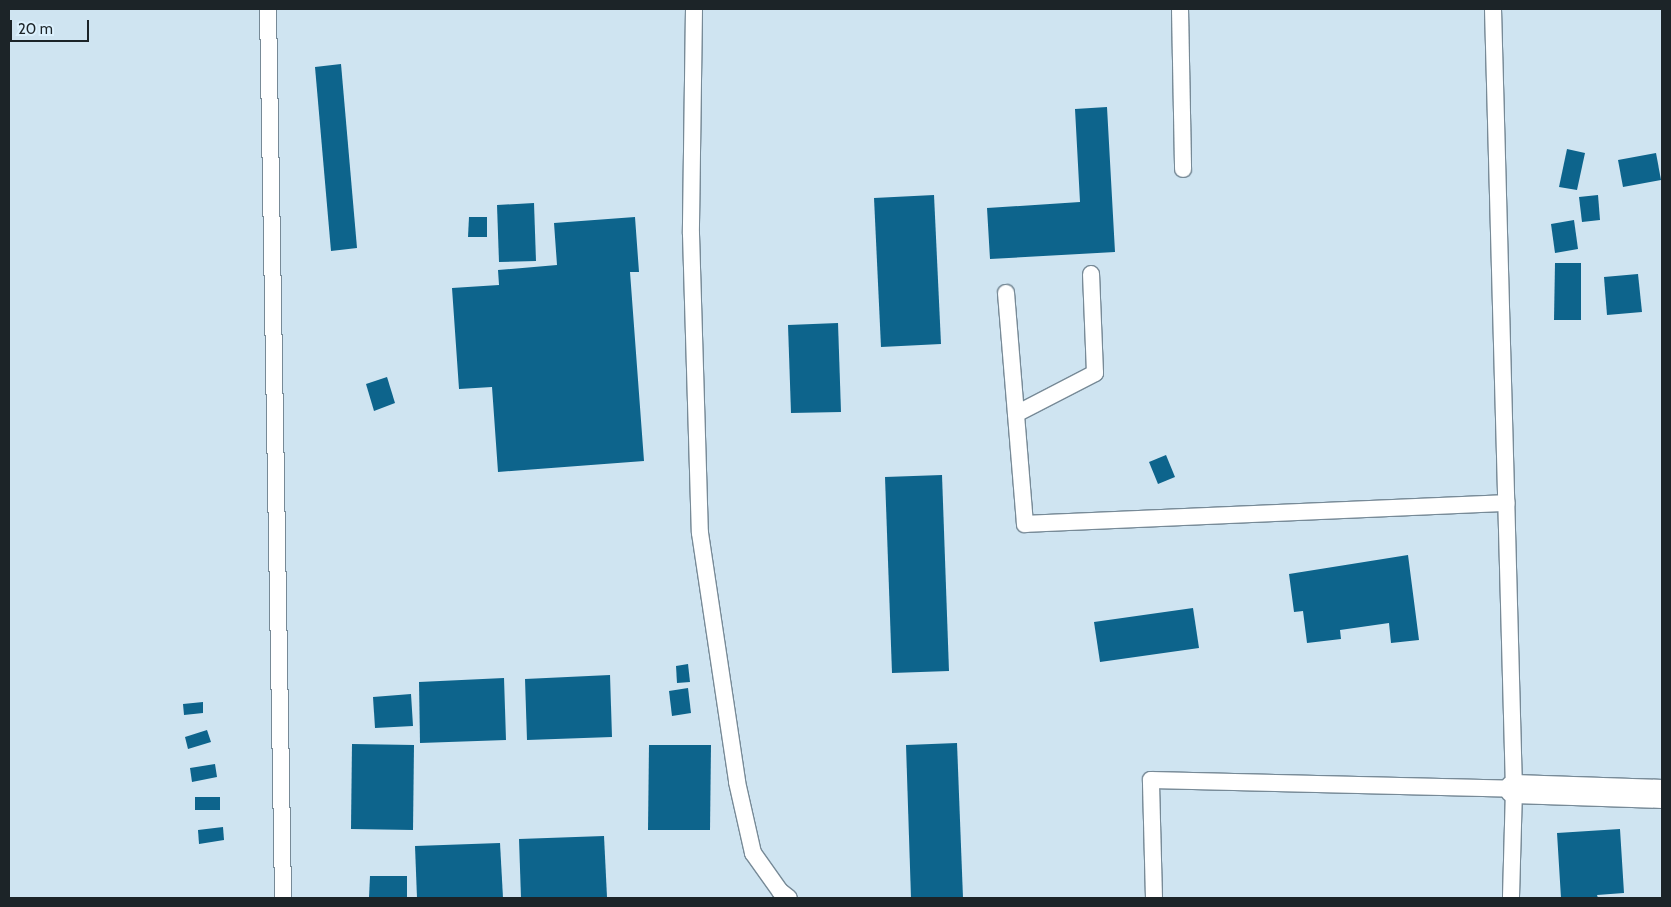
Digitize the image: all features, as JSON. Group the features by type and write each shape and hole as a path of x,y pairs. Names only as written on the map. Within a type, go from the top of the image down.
{"street":[{"path":"1514,789 1662,794"}],"lane":[{"path":"268,9 283,898"},
{"path":"694,9 691,234 700,533 737,782 753,853 780,891 789,898"},
{"path":"1180,9 1183,169"},
{"path":"1493,9 1514,789 1511,898"},
{"path":"1016,414 1095,373 1091,274"},
{"path":"1006,293 1025,524 1507,503"},
{"path":"1154,898 1151,780 1514,789"}],"building":[{"path":"341,64 357,248 331,251 315,67"},
{"path":"1107,107 1115,252 990,259 987,208 1080,202 1075,109"},
{"path":"1567,149 1585,153 1577,190 1559,187"},
{"path":"1656,153 1661,180 1623,187 1618,160"},
{"path":"934,195 941,344 881,347 874,198"},
{"path":"1598,195 1600,220 1582,222 1579,197"},
{"path":"534,203 536,261 499,262 497,205"},
{"path":"469,217 487,217 487,237 468,237"},
{"path":"635,217 639,272 630,272 644,461 498,472 492,387 459,389 452,288 499,285 498,270 557,265 554,223"},
{"path":"1574,220 1578,249 1555,253 1551,224"},
{"path":"1555,263 1581,263 1581,320 1554,320"},
{"path":"1638,274 1642,312 1607,315 1604,277"},
{"path":"838,323 841,412 791,413 788,325"},
{"path":"387,377 395,403 374,411 366,384"},
{"path":"1166,455 1175,477 1158,484 1149,462"},
{"path":"942,475 949,671 892,673 885,477"},
{"path":"1408,555 1419,640 1391,643 1389,623 1340,630 1341,639 1307,643 1303,611 1294,612 1289,574"},
{"path":"1193,608 1199,648 1100,662 1094,622"},
{"path":"688,664 690,682 677,683 676,666"},
{"path":"610,675 612,737 527,740 525,679"},
{"path":"504,678 506,740 420,743 419,682"},
{"path":"688,688 691,713 672,716 669,691"},
{"path":"411,694 413,726 375,728 373,697"},
{"path":"203,702 203,713 184,715 183,704"},
{"path":"207,730 211,742 188,749 185,737"},
{"path":"957,743 963,898 911,898 906,745"},
{"path":"352,744 414,745 413,830 351,829"},
{"path":"649,745 711,745 710,830 648,830"},
{"path":"215,764 217,777 192,782 190,768"},
{"path":"195,797 220,797 220,810 195,810"},
{"path":"223,827 224,840 199,844 198,830"},
{"path":"1620,829 1624,893 1597,895 1598,898 1561,898 1557,833"},
{"path":"604,836 607,897 521,898 519,839"},
{"path":"500,843 503,898 417,898 415,846"},
{"path":"370,876 407,876 407,898 369,898"}]}
